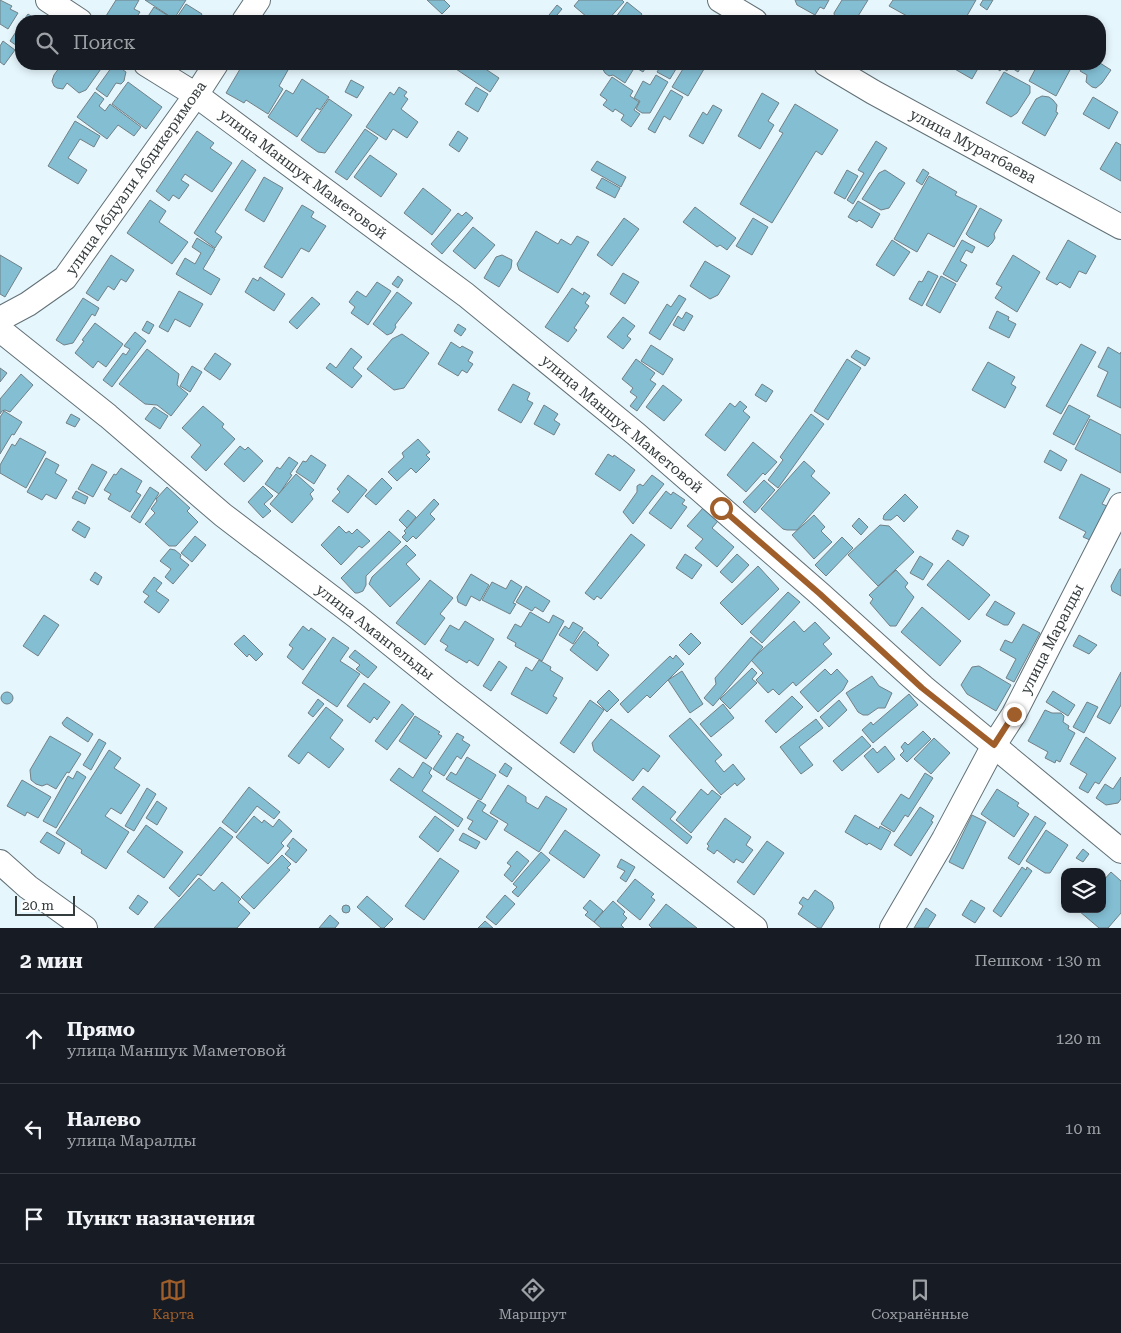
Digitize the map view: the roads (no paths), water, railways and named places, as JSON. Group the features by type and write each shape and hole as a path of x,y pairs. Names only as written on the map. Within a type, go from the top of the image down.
{"street":[{"path":"48,0 71,15"},
{"path":"248,15 258,0"},
{"path":"720,0 745,15"},
{"name":"улица Маншук Маметовой","path":"156,70 196,95 466,295 636,434 820,594 922,688 994,745 1121,851"},
{"name":"улица Абдуали Абдикеримова","path":"0,319 28,304 65,278 212,70"},
{"name":"улица Муратбаева","path":"836,70 1121,227"},
{"name":"улица Амангельды","path":"0,330 108,416 223,516 356,616 449,691 755,928"},
{"name":"улица Маралды","path":"892,928 944,839 994,745 1014,714 1118,518"},
{"path":"0,862 28,886 85,928"}]}
